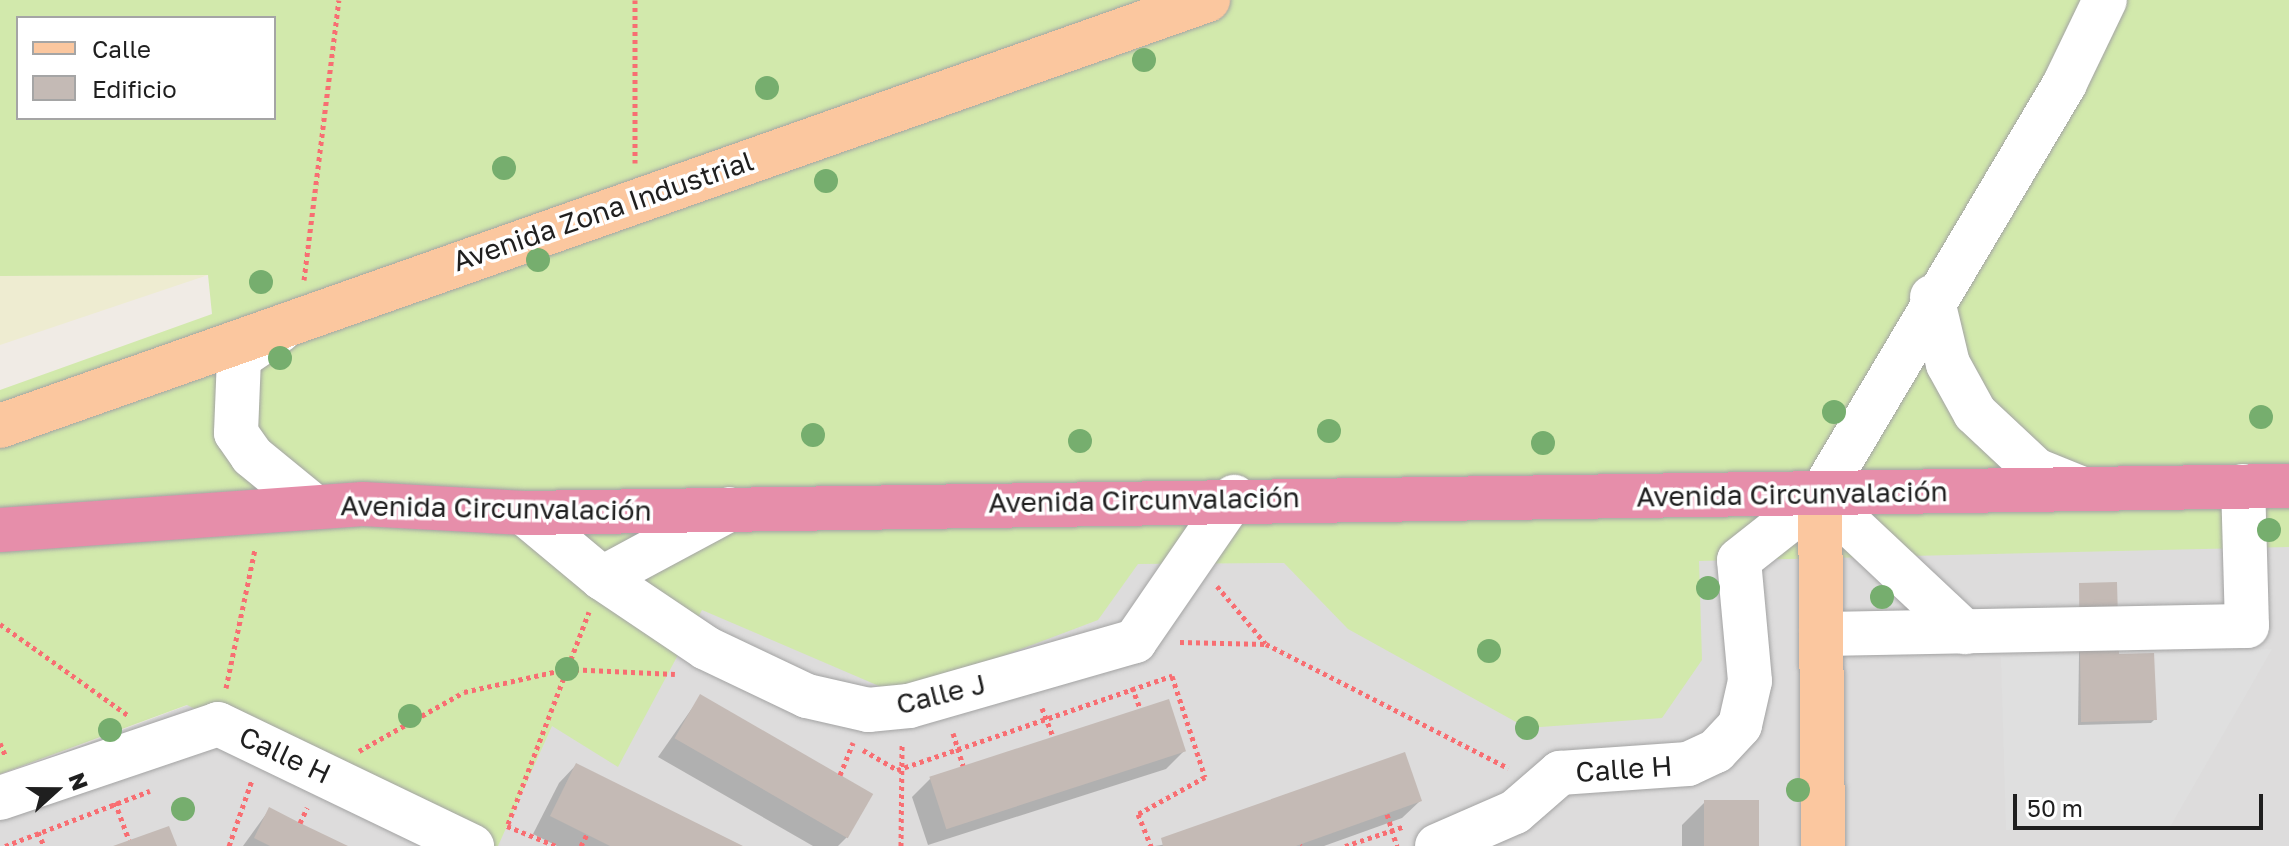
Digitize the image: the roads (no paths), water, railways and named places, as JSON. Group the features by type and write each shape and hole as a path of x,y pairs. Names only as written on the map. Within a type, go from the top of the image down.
{"highway":[{"name":"Avenida Circunvalación","path":"0,530 313,506 524,513 1234,497 1820,496 2080,488 2289,486"}],"main road":[{"name":"Avenida Zona Industrial","path":"0,426 295,319 1208,0"},
{"path":"1820,496 1823,846"}],"street":[{"path":"1965,632 1820,496 1932,297 2065,83 2105,0"},
{"path":"1932,297 1948,364 1975,413 2036,470 2080,488"},
{"path":"295,319 239,358 232,394 236,433 252,456 313,506"},
{"path":"1821,634 2247,626 2243,486"},
{"name":"Calle H","path":"1437,846 1515,812 1560,773 1688,764 1716,751 1740,725 1750,681 1739,560 1820,496"},
{"name":"Calle J","path":"524,513 602,578 757,676 868,710 909,706 1135,641 1234,497"},
{"path":"602,578 730,509"},
{"name":"Calle H","path":"0,798 218,724 256,772 312,795 494,835"}]}
